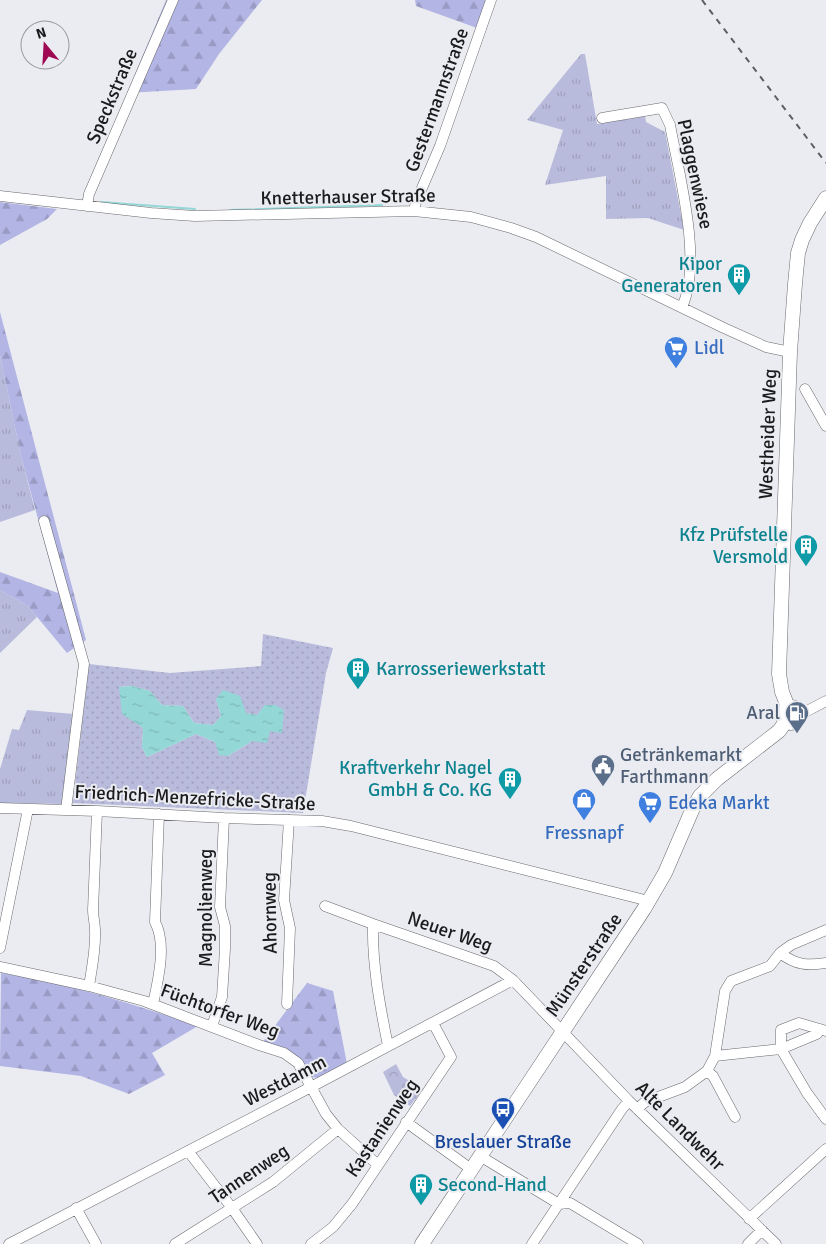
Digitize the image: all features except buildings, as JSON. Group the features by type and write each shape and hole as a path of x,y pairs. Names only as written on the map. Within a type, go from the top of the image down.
{"main road":[{"name":"Westheider Weg","path":"791,714 782,692 779,674 790,352 798,253 805,232 826,198"},
{"name":"Münsterstraße","path":"422,1244 648,902 665,873 700,796 717,779 778,731 791,714"}],"street":[{"name":"Speckstraße","path":"87,206 88,194 173,0"},
{"name":"Gestermannstraße","path":"414,211 440,146 492,0"},
{"name":"Plaggenwiese","path":"602,118 662,108 670,125 691,240 688,291 682,307"},
{"name":"Knetterhauser Straße","path":"0,196 195,216 414,211 471,218 511,228 560,247 766,347 790,352"},
{"path":"805,389 826,426"},
{"path":"44,521 84,664 66,810"},
{"name":"Münsterstraße","path":"791,714 808,711 826,701"},
{"name":"Friedrich-Menzefricke-Straße","path":"0,808 322,821 351,826 648,902"},
{"path":"0,948 28,809"},
{"path":"89,986 95,954 96,927 93,915 96,811"},
{"path":"153,1004 160,970 160,930 155,922 159,814"},
{"name":"Magnolienweg","path":"212,1026 222,997 225,949 225,926 220,907 224,818"},
{"name":"Ahornweg","path":"287,1004 290,928 284,900 288,820"},
{"name":"Neuer Weg","path":"325,906 494,966 513,980"},
{"path":"373,924 373,948 388,1046"},
{"path":"637,1109 645,1102 685,1087 706,1071 715,1056 725,991 731,981 770,966 780,953 791,945 826,930"},
{"path":"780,953 790,961 810,965 826,963"},
{"name":"Füchtorfer Weg","path":"0,967 89,986 153,1004 284,1053 298,1062 326,1114 338,1129 378,1165"},
{"path":"513,980 562,1030"},
{"name":"Westdamm","path":"9,1244 513,980"},
{"name":"Kastanienweg","path":"311,1244 333,1227 352,1204 451,1057 433,1022"},
{"path":"823,1030 799,1023 781,1030 781,1049 807,1093 826,1119"},
{"name":"Alte Landwehr","path":"562,1030 629,1101 776,1244"},
{"path":"715,1056 781,1049 823,1030"},
{"path":"706,1071 713,1076 736,1117"},
{"path":"532,1244 629,1101"},
{"path":"406,1122 472,1169"},
{"name":"Tannenweg","path":"176,1244 273,1182 338,1129"},
{"path":"749,1219 826,1149"},
{"path":"188,1151 257,1244"},
{"path":"480,1156 559,1204 570,1204 638,1244"},
{"path":"76,1208 94,1243"},
{"path":"748,1244 762,1230"}],"green space":[{"path":"166,0 262,0 219,54 196,89 127,93"},
{"path":"415,0 487,0 477,28 416,6"},
{"path":"581,54 585,54 597,124 645,116 646,122 665,132 684,230 648,218 606,219 606,176 545,185 563,130 527,120"},
{"path":"0,202 57,209 47,219 0,245"},
{"path":"0,312 86,640 67,653 28,606 0,590 0,572 58,593 21,456 0,355"},
{"path":"0,355 21,456 35,510 0,522"},
{"path":"0,590 28,606 37,617 0,653"},
{"path":"263,634 333,648 326,673 303,813 73,803 89,664 170,673 261,666","holes":["133,686 150,691 162,705 183,706 194,723 213,725 221,716 216,699 246,713 257,715 266,705 275,705 252,741 228,756 215,742 196,734 147,757 142,747 143,728 134,721 119,687"]},
{"path":"27,710 74,714 63,804 0,803 0,769 12,729 19,730"},
{"path":"1,973 76,988 198,1026 152,1053 165,1075 129,1094 81,1076 0,1066"},
{"path":"307,983 333,991 347,1064 319,1078 311,1077 262,1043"},
{"path":"396,1064 403,1077 423,1089 410,1106 394,1095 383,1072"}],"water":[{"path":"133,686 150,691 162,705 183,706 194,723 213,725 221,716 216,699 223,690 240,696 246,713 257,715 265,705 275,705 284,710 282,733 270,731 267,743 252,741 228,756 219,755 215,742 196,734 147,757 142,747 143,728 122,714 119,687"}],"waterway":[{"path":"101,202 195,209"},
{"path":"231,210 382,205"}],"railway":[{"path":"702,0 826,163"}],"place":[{"name":"Kipor Generatoren","path":"739,296"},
{"name":"Lidl","path":"676,369"},
{"name":"Kfz Prüfstelle Versmold","path":"806,567"},
{"name":"Karrosseriewerkstatt","path":"358,690"},
{"name":"Aral","path":"797,734"},
{"name":"Getränkemarkt Farthmann","path":"603,787"},
{"name":"Kraftverkehr Nagel GmbH & Co. KG","path":"510,800"},
{"name":"Fressnapf","path":"584,821"},
{"name":"Edeka Markt","path":"650,824"},
{"name":"Breslauer Straße","path":"503,1130"},
{"name":"Second-Hand","path":"421,1206"}]}
